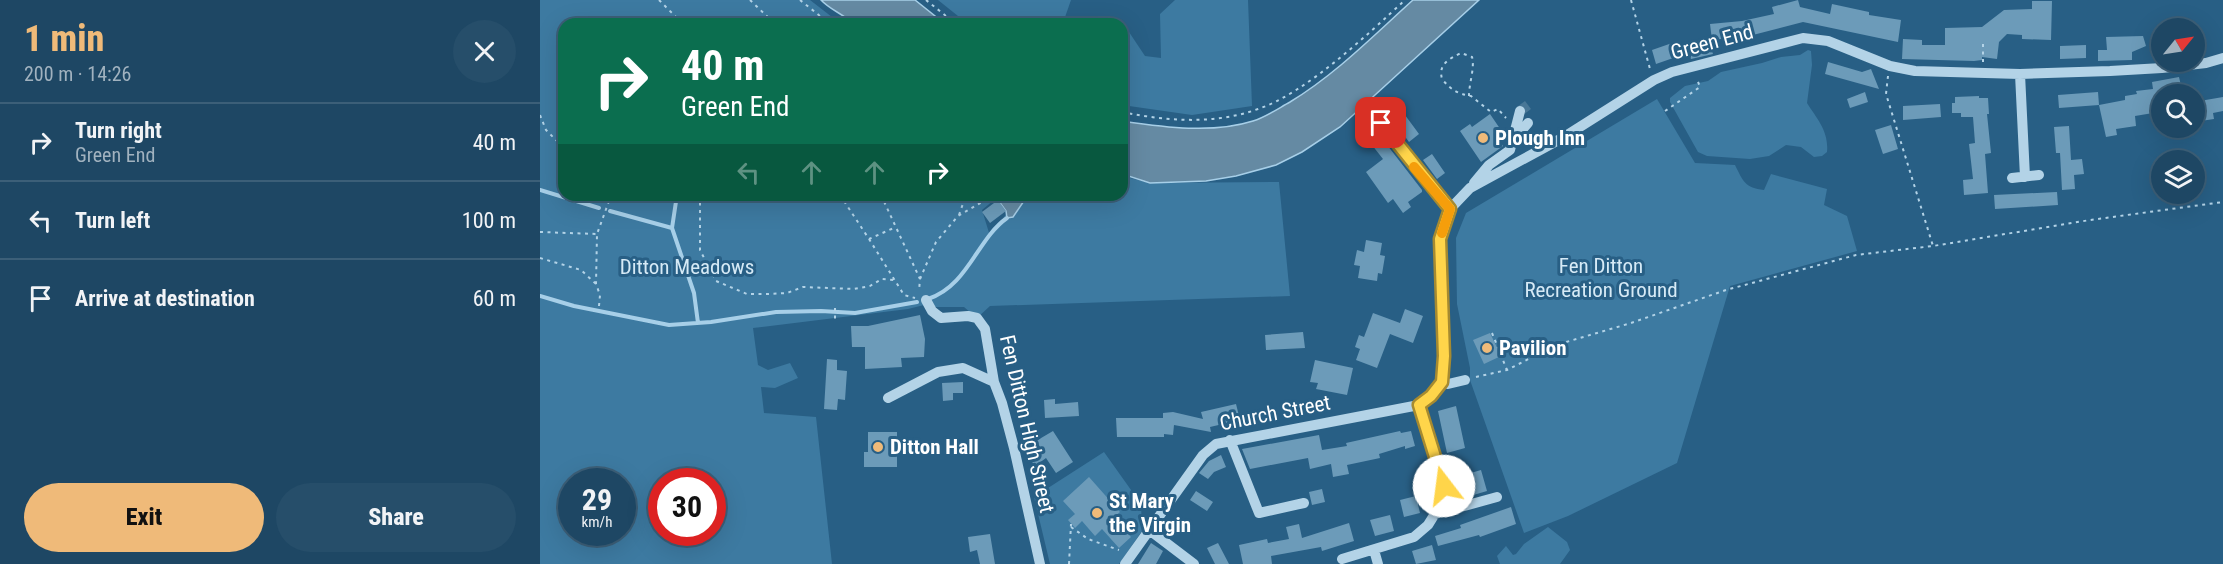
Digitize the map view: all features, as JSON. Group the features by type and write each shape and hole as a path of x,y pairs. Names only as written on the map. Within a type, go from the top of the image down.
{"street":[{"name":"Green End","path":"1442,382 1444,356 1440,239 1450,209 1470,188 1564,137 1654,80 1672,72 1803,38 1828,41 1890,66 1915,71 2020,74 2162,68 2206,63 2223,58"},
{"path":"2020,74 2025,177"},
{"path":"1470,188 1489,165 1510,150 1520,111"},
{"path":"1381,123 1450,209"},
{"path":"1513,139 1528,123"},
{"path":"2012,178 2039,176"},
{"name":"Fen Ditton High Street","path":"926,300 932,311 941,318 968,316 977,318 985,329 993,382 1002,403 1014,448 1040,564"},
{"path":"888,398 938,372 963,368 993,382"},
{"path":"1342,559 1414,537 1428,525 1441,504 1444,486 1419,405 1431,396 1442,382 1448,384 1465,380"},
{"name":"Church Street","path":"1125,564 1203,455 1216,444 1419,405"},
{"path":"1230,440 1259,513 1304,503"},
{"path":"1435,514 1497,497"},
{"path":"1148,529 1194,564"},
{"path":"1374,550 1378,564"}],"path":[{"path":"659,0 677,18"},
{"path":"750,0 770,18"},
{"path":"800,0 822,18"},
{"path":"926,0 948,18"},
{"path":"1128,113 1173,120 1197,120 1234,116 1283,99 1306,83 1405,0"},
{"path":"1631,0 1654,80"},
{"path":"1983,40 1983,73"},
{"path":"1469,96 1473,61 1472,57 1461,53 1445,63 1440,73 1442,79 1457,93 1476,98 1491,111 1498,109 1504,117 1515,124"},
{"path":"1890,66 1886,94 1933,246"},
{"path":"1665,111 1700,87 1694,67"},
{"path":"540,115 546,130 558,142"},
{"path":"598,306 600,295 596,285 597,234 609,201"},
{"path":"700,201 700,250 716,281 747,294 787,293 803,287 854,289 870,286 882,279 894,280"},
{"path":"844,201 904,295 918,298 920,279 936,242 958,216 964,201"},
{"path":"884,201 920,279"},
{"path":"958,216 984,201"},
{"path":"1465,380 1507,370 1556,345 1726,290 1856,255 1933,246 2090,220 2223,202"},
{"path":"869,239 896,227"},
{"path":"540,232 597,234"},
{"path":"540,258 581,270 596,285"},
{"path":"835,308 835,321"},
{"path":"1492,333 1507,370"},
{"path":"1069,564 1071,526 1088,539 1115,550 1123,550"}],"green space":[{"name":"Ditton Meadows","path":"540,0 810,0 833,18 558,18 558,201 993,201 982,210 990,236 1016,201 1128,201 1128,178 1150,183 1279,182 1290,296 990,306 977,318 964,307 929,307 932,303 908,309 753,328 758,365 768,370 790,363 798,378 775,388 761,387 764,413 816,417 832,564 540,564"},
{"path":"938,0 1071,0 1065,18 960,18"},
{"path":"1175,0 1248,0 1252,106 1192,115 1128,106 1128,33 1145,56 1161,58 1160,14"},
{"path":"1808,50 1811,51 1812,65 1807,103 1824,131 1827,152 1822,156 1814,157 1801,147 1786,145 1769,156 1750,159 1707,156 1698,152 1670,102 1670,98 1685,86 1708,81 1721,72 1781,57 1800,55"},
{"name":"Fen Ditton Recreation Ground","path":"1657,99 1695,163 1735,165 1745,183 1758,189 1764,190 1771,174 1827,189 1824,205 1847,216 1857,251 1730,286 1677,463 1568,516 1524,533 1470,380 1470,368 1457,304 1456,238 1466,213"},
{"path":"1104,452 1141,504 1142,531 1119,564 1050,564 1034,497"},
{"path":"1548,527 1567,542 1570,550 1560,564 1500,564 1497,556 1506,546 1513,555 1516,554 1524,544"}],"shaded area":[{"path":"821,0 915,0 938,18 846,18"},
{"path":"1413,0 1479,0 1340,127 1302,152 1276,165 1236,176 1206,181 1150,183 1128,176 1128,122 1205,128 1237,125 1258,119 1307,91 1354,54"},
{"path":"999,201 1024,201 1013,217 1007,218 1006,211"}],"building":[{"path":"1798,0 1800,7 1830,14 1832,4 1869,12 1869,15 1901,20 1898,42 1803,22 1749,36 1712,40 1710,24 1742,21 1774,14 1772,7"},
{"path":"2032,1 2052,1 2051,40 2022,39 2022,35 2007,34 1999,42 1997,59 1982,57 1982,60 1974,61 1902,59 1903,39 1922,40 1922,45 1945,45 1945,28 1982,27 2004,10 2032,9"},
{"path":"2143,36 2146,46 2132,52 2132,60 2098,61 2098,50 2107,50 2106,37"},
{"path":"1675,42 1679,56 1656,64 1652,50"},
{"path":"1709,44 1713,54 1691,59 1688,51"},
{"path":"2086,45 2086,58 2060,59 2060,46"},
{"path":"1828,62 1862,72 1871,69 1879,89 1825,74"},
{"path":"2179,77 2181,84 2152,84 2152,82"},
{"path":"2151,89 2151,113 2135,116 2136,126 2116,129 2117,135 2106,137 2099,105 2125,100 2125,96 2137,94 2136,91"},
{"path":"1865,92 1868,102 1850,108 1847,99"},
{"path":"2098,92 2099,105 2059,108 2058,95"},
{"path":"1979,96 1979,98 1988,98 1989,114 1987,114 1991,153 1985,154 1988,193 1964,195 1963,180 1973,179 1969,144 1975,143 1973,117 1961,117 1961,113 1952,113 1952,103 1955,103 1955,97"},
{"path":"2223,97 2223,111 2213,113 2214,119 2205,120 2205,100"},
{"path":"1940,104 1941,117 1903,120 1903,106"},
{"name":"Plough Inn","path":"1490,114 1505,136 1499,140 1503,146 1481,162 1460,131 1470,124 1472,127"},
{"path":"1405,115 1419,134 1409,142 1395,123"},
{"path":"1891,125 1898,149 1883,154 1875,130"},
{"path":"2069,126 2071,160 2082,159 2084,174 2074,175 2075,189 2062,190 2060,153 2056,153 2054,127"},
{"path":"1377,132 1422,190 1408,202 1411,207 1403,213 1393,199 1388,203 1366,172 1383,159 1368,140"},
{"path":"1432,154 1445,173 1437,179 1423,160"},
{"path":"2057,192 2058,205 1995,209 1994,195"},
{"path":"997,201 1006,211 990,223 982,212"},
{"path":"1366,240 1382,243 1380,255 1385,256 1382,274 1378,273 1377,281 1358,278 1360,266 1354,265 1357,250 1364,252"},
{"path":"1405,309 1423,316 1413,343 1390,334 1377,368 1356,360 1360,349 1355,347 1359,335 1364,337 1373,313 1400,323"},
{"path":"920,315 925,339 924,357 901,358 902,367 865,369 865,347 852,347 851,326 868,326"},
{"path":"1303,332 1305,348 1266,350 1265,335"},
{"name":"Pavilion","path":"1490,333 1501,356 1484,364 1473,340"},
{"path":"827,359 837,360 837,370 847,371 845,400 838,399 837,410 824,409"},
{"path":"1315,360 1353,368 1347,395 1316,389 1318,383 1310,382"},
{"path":"963,382 963,393 953,393 953,400 943,401 942,383"},
{"path":"1055,399 1055,404 1078,402 1079,416 1045,418 1044,400"},
{"path":"1236,404 1240,420 1210,427 1211,432 1174,425 1173,435 1164,434 1164,437 1117,437 1116,418 1163,418 1163,413 1173,412 1203,419 1201,412"},
{"path":"1456,406 1465,448 1447,453 1438,411"},
{"path":"1053,431 1073,462 1056,473 1046,458 1035,466 1027,455 1040,447 1036,441"},
{"path":"1400,431 1401,433 1411,431 1415,446 1405,449 1405,446 1379,454 1380,458 1347,465 1349,474 1333,477 1331,464 1310,469 1308,458 1250,469 1242,449 1319,435 1322,450 1347,446 1346,443"},
{"name":"Ditton Hall","path":"868,432 897,432 897,467 864,467 864,452 868,452"},
{"path":"1221,455 1226,467 1214,472 1208,479 1199,473 1209,461"},
{"path":"1481,470 1487,491 1470,496 1464,475"},
{"name":"St Mary the Virgin","path":"1089,477 1120,512 1113,518 1131,537 1119,548 1102,529 1095,536 1082,521 1075,528 1068,520 1075,514 1063,501"},
{"path":"1322,489 1325,502 1312,505 1309,492"},
{"path":"1196,491 1213,502 1207,511 1190,500"},
{"path":"1416,496 1420,513 1404,517 1400,500"},
{"path":"1511,507 1516,524 1480,537 1479,535 1438,546 1435,536"},
{"path":"1390,515 1394,531 1375,536 1370,520"},
{"path":"1349,523 1354,541 1322,551 1321,547 1271,556 1272,564 1243,564 1239,545 1267,539 1268,543 1289,539 1286,527 1299,524 1302,538"},
{"path":"990,534 995,564 980,564 977,550 970,552 968,537"},
{"path":"1151,543 1163,551 1156,564 1138,564"},
{"path":"1218,543 1229,564 1215,564 1207,548"},
{"path":"1432,545 1436,560 1416,564 1412,551"}],"waterway":[{"path":"540,190 558,195"},
{"path":"576,201 599,208"},
{"path":"672,228 676,201"},
{"path":"610,211 672,228 694,293 698,323"},
{"path":"928,299 942,293 953,284 988,238 1007,218"},
{"path":"540,296 574,306 669,325 711,322 776,312 855,313 917,302"}],"tunnel":[{"path":"1520,111 1528,105"}],"slow traffic":[{"path":"1414,167 1450,209 1442,233"}],"place":[{"name":"Plough Inn","path":"1483,138"},
{"name":"Pavilion","path":"1487,348"},
{"name":"Ditton Hall","path":"878,447"},
{"name":"St Mary the Virgin","path":"1097,513"}],"route":[{"path":"1381,123 1450,209 1440,239 1444,356 1442,382 1431,396 1419,405 1444,486"}]}
